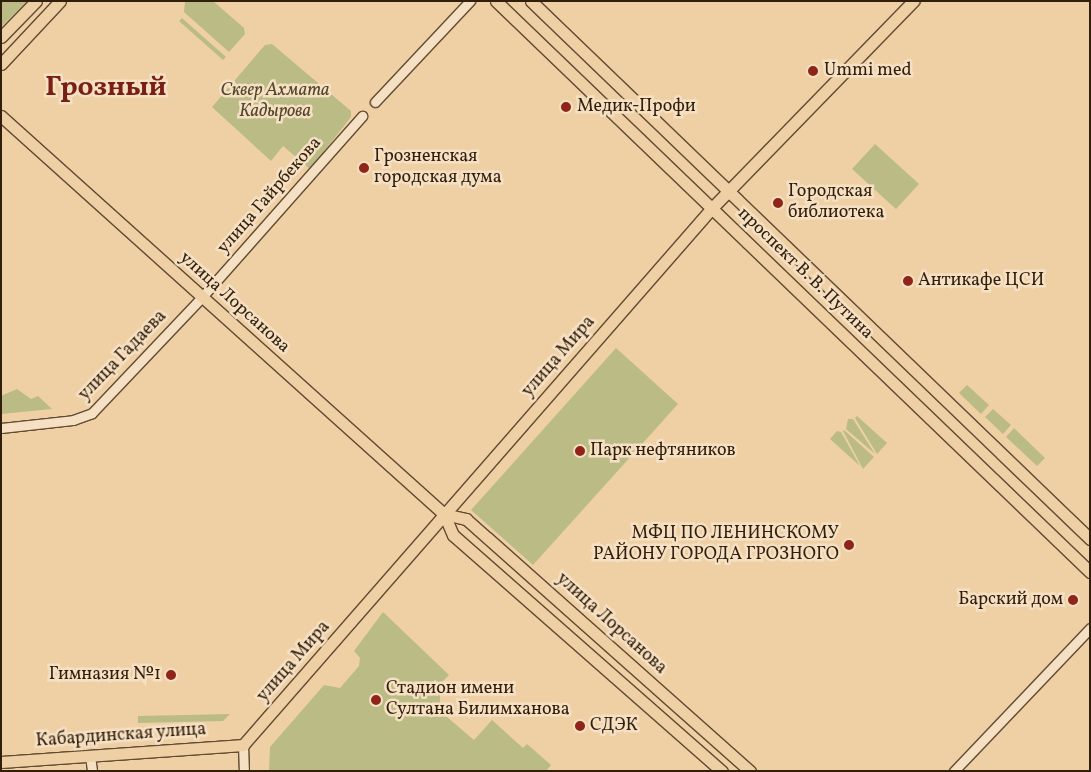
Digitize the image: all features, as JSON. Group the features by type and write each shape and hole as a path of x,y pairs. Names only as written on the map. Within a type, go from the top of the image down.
{"main road":[{"path":"1,37 36,1"},
{"path":"1,64 60,1"},
{"name":"проспект В. В. Путина","path":"496,1 1090,572"},
{"name":"проспект В. В. Путина","path":"531,1 1090,539"},
{"name":"улица Мира","path":"243,745 712,208 913,1"},
{"name":"улица Лорсанова","path":"1,116 444,514 453,535 722,771"},
{"name":"улица Лорсанова","path":"444,514 466,519 750,771"},
{"name":"Кабардинская улица","path":"1,762 243,745"}],"street":[{"path":"375,102 470,1"},
{"name":"улица Гайрбекова","path":"202,297 362,116"},
{"name":"улица Гадаева","path":"1,428 87,417 202,297"},
{"path":"954,771 1090,628"},
{"path":"243,745 244,771"},
{"path":"90,756 92,771"}],"green space":[{"path":"1,1 27,1 1,27"},
{"path":"185,1 213,1 244,28 245,34 229,52 184,12"},
{"path":"182,18 226,57 223,60 179,21"},
{"name":"Сквер Ахмата Кадырова","path":"272,44 351,111 351,117 310,169 283,146 271,161 212,107 265,45"},
{"path":"875,144 919,184 896,209 852,169"},
{"name":"Парк нефтяников","path":"616,348 678,404 533,565 471,510"},
{"path":"967,385 989,405 981,414 959,393"},
{"path":"17,389 31,399 38,396 52,409 1,414 1,396"},
{"path":"993,409 1011,425 1003,434 985,417"},
{"path":"857,416 887,443 877,454 855,418"},
{"path":"848,419 853,419 875,454 846,429"},
{"path":"1014,428 1045,458 1037,466 1006,437"},
{"path":"837,431 841,432 860,466 830,439"},
{"path":"843,431 874,457 863,469"},
{"name":"Стадион имени Султана Билимханова","path":"383,612 449,675 440,684 440,711 474,740 492,720 523,748 527,744 551,765 546,771 269,771 270,747 324,685 340,688 359,666 360,658 354,651"},
{"path":"230,714 223,721 138,723 138,716"}],"place":[{"name":"Ummi med","path":"813,71"},
{"name":"Медик-Профи","path":"566,107"},
{"name":"Грозненская городская дума","path":"364,168"},
{"name":"Городская библиотека","path":"778,203"},
{"name":"Антикафе ЦСИ","path":"908,281"},
{"name":"Парк нефтяников","path":"580,451"},
{"name":"МФЦ ПО ЛЕНИНСКОМУ РАЙОНУ ГОРОДА ГРОЗНОГО","path":"849,545"},
{"name":"Барский дом","path":"1073,600"},
{"name":"Гимназия №1","path":"171,675"},
{"name":"Стадион имени Султана Билимханова","path":"376,700"},
{"name":"СДЭК","path":"580,726"}],"district":[{"name":"Грозный","path":"106,88"}]}
